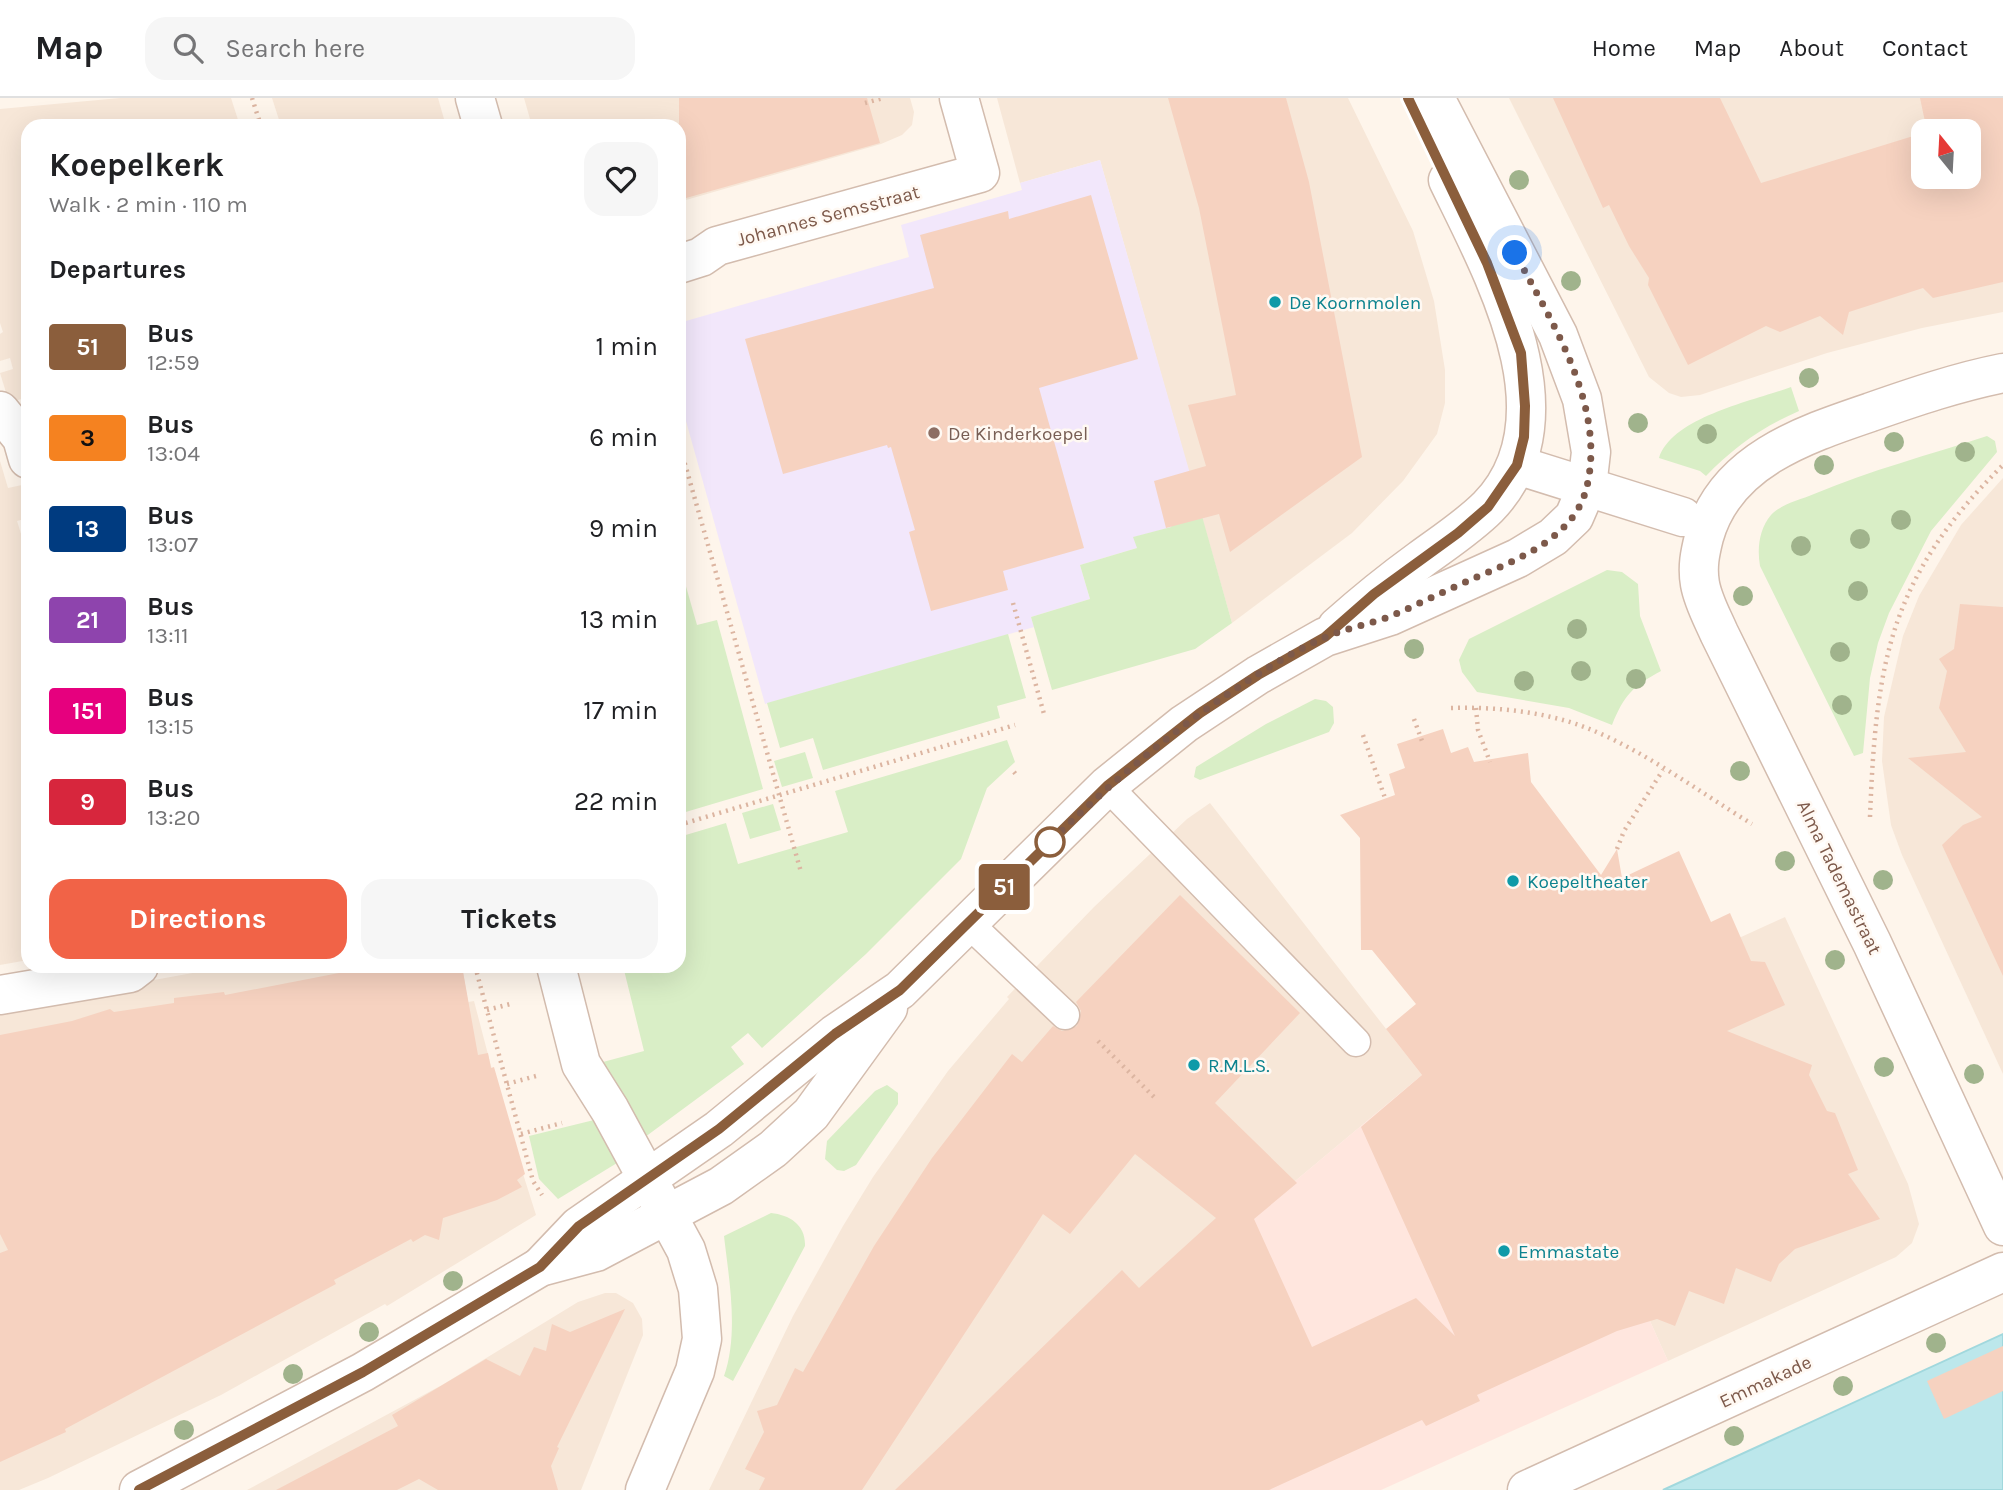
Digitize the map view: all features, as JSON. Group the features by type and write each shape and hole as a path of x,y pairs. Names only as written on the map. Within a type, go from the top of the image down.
{"street":[{"path":"475,98 481,119"},
{"name":"Johannes Semsstraat","path":"686,262 701,257 717,246 980,173 959,98"},
{"path":"1325,637 1374,594 1458,533 1488,507 1517,465 1524,437 1525,406 1521,353 1487,263 1408,98"},
{"path":"540,1267 579,1226 719,1129 835,1034 900,990 1107,786 1204,710 1325,637 1390,616 1518,558 1553,537 1574,517 1587,487 1591,452 1582,399 1558,335 1435,98"},
{"path":"1517,465 1695,521 1750,466 1770,453 1872,412 2003,373"},
{"path":"0,411 21,437"},
{"name":"Alma Tademastraat","path":"1695,521 1705,600 1872,943 2003,1226"},
{"path":"0,995 131,973"},
{"path":"558,973 581,1064 686,1250 698,1289 702,1339 695,1371 645,1490"},
{"path":"139,1490 363,1372 540,1267 596,1252 721,1186 793,1132 811,1114 856,1056 900,990"},
{"name":"Emmakade","path":"1527,1490 2003,1272"}],"lane":[{"path":"1107,786 1356,1042"},
{"path":"968,923 1065,1015"}],"path":[{"path":"253,98 259,119"},
{"path":"865,103 883,98"},
{"path":"1870,817 1876,716 1889,642 1895,625 1910,589 1939,536 2003,465"},
{"path":"686,468 801,872"},
{"path":"1013,603 1044,714"},
{"path":"1451,708 1476,708 1565,720 1602,735 1752,824"},
{"path":"1476,708 1478,730 1490,762"},
{"path":"1414,719 1422,741"},
{"path":"686,823 1015,724"},
{"path":"1363,735 1385,798"},
{"path":"1617,849 1624,831 1663,770"},
{"path":"477,973 533,1181 547,1203"},
{"path":"1095,1038 1154,1097"}],"shaded area":[{"path":"120,98 231,98 238,119 21,119 21,399 9,402 0,373 13,369 10,358 0,361 0,334 3,332 0,323 0,109"},
{"path":"272,98 438,98 444,119 279,119"},
{"path":"524,98 910,98 914,112 912,125 902,135 881,144 686,200 686,119 530,119"},
{"path":"997,98 1348,98 1413,231 1434,301 1445,370 1445,403 1437,434 1403,481 1352,533 1232,623 1100,160 1020,183"},
{"path":"1509,98 2003,98 2003,312 1922,328 1827,353 1700,395 1681,397 1669,393 1649,377"},
{"name":"De Kinderkoepel","path":"1100,160 1195,491 1172,527 1134,537 1137,548 1080,565 1090,599 1031,617 1034,627 765,704 686,421 686,321 909,257 901,225 1022,190 1020,183"},
{"path":"0,461 8,488 21,485 21,520 17,521 21,534 21,961 0,965"},
{"path":"2003,478 2003,1074 1902,855 1891,825 1882,761 1884,717 1903,636 1919,596 1961,525"},
{"path":"1210,803 1422,1075 1130,1319 1209,1490 709,1490 793,1316 843,1226 873,1177 948,1071 1009,999 1007,997 1094,907 1187,819"},
{"path":"1785,917 1908,1184 1919,1224 1912,1243 1896,1257 1668,1361 1522,1037"},
{"path":"192,973 463,973 468,1002 474,1001 501,1104 536,1215 387,1306 385,1304 221,1395 48,1478 19,1490 0,1490 0,1008"},
{"name":"Emmastate","path":"1522,1037 1668,1361 1381,1490 1209,1490 1130,1319 1422,1075"},
{"path":"605,1293 616,1293 633,1303 642,1319 643,1335 581,1490 247,1490 442,1385 578,1302"}],"green space":[{"path":"1791,387 1799,411 1749,439 1706,476 1700,471 1659,458 1667,444 1696,421"},
{"path":"1987,436 1995,441 1997,452 1931,531 1889,613 1878,643 1870,678 1863,753 1854,756 1760,566 1761,533 1775,511 1791,503 1878,470"},
{"path":"1195,491 1232,623 1195,649 1052,690 1031,617 1090,599 1080,565 1137,548 1133,537 1171,527"},
{"path":"1607,570 1622,572 1638,584 1640,616 1661,671 1630,692 1612,725 1569,708 1477,692 1462,672 1459,660 1469,639"},
{"path":"686,586 697,625 717,620 763,789 686,812"},
{"path":"1008,634 1026,698 997,706 1000,718 823,770 813,738 780,748 767,703"},
{"path":"1315,699 1326,701 1333,707 1334,723 1329,732 1200,780 1194,777 1196,767 1266,724"},
{"path":"1007,740 1015,762 987,788 961,859 866,954 762,1048 748,1033 731,1047 744,1064 641,1140 603,1062 644,1051 625,973 686,973 686,835 726,823 738,864 848,832 835,791"},
{"path":"805,752 813,778 782,787 774,761"},
{"path":"773,804 781,830 750,839 742,813"},
{"path":"887,1085 898,1093 898,1104 856,1165 844,1171 837,1170 825,1159 827,1141 875,1091"},
{"path":"594,1120 598,1122 617,1163 558,1199 539,1179 529,1136"},
{"path":"771,1213 796,1222 803,1232 805,1246 733,1381 724,1376 729,1359 732,1324 724,1236"}],"water":[{"path":"2003,1334 2003,1490 1663,1490"}],"building":[{"path":"679,98 867,98 880,143 686,198 686,119 679,119"},
{"name":"De Koornmolen","path":"1168,98 1286,98 1309,182 1362,457 1230,552 1219,514 1166,528 1154,481 1206,466 1188,405 1236,395 1199,208"},
{"path":"1553,98 1720,98 1761,183 1911,137 1911,189 1981,189 1981,119 1924,119 1920,98 2003,98 2003,282 1933,298 1923,288 1849,312 1843,335 1820,316 1780,332 1766,326 1688,365 1648,285 1649,278 1629,246 1609,205 1603,208"},
{"path":"1091,195 1138,359 1039,388 1084,548 1003,571 1008,590 931,611 909,532 915,530 891,447 888,448 887,445 783,474 745,339 934,288 920,235 1008,211 1009,219"},
{"path":"1960,604 2003,607 2003,976 1942,845 1963,825 1982,817 1908,758 1966,752 1939,708 1947,671 1939,659 1954,649"},
{"path":"1443,729 1451,753 1468,747 1474,762 1528,753 1531,782 1601,875 1617,849 1622,878 1679,851 1711,922 1730,913 1751,961 1765,962 1785,1005 1727,1031 1812,1065 1809,1075 1827,1111 1835,1113 1858,1170 1848,1174 1880,1219 1795,1249 1779,1264 1771,1282 1736,1268 1724,1304 1689,1291 1675,1326 1657,1319 1617,1331 1477,1395 1480,1401 1426,1426 1422,1420 1269,1490 895,1490 1122,1270 1139,1288 1216,1218 1135,1154 1070,1234 1043,1214 862,1490 759,1490 765,1478 745,1469 764,1432 757,1411 777,1405 795,1368 803,1372 874,1246 932,1158 1012,1054 1022,1062 1053,1026 1062,1031 1077,1026 1081,1011 1076,1002 1180,895 1300,1013 1215,1103 1297,1183 1254,1219 1312,1347 1416,1298 1455,1336 1361,1127 1422,1075 1386,1029 1416,1004 1372,950 1361,950 1360,838 1340,815 1395,795 1389,774 1405,768 1397,744"},
{"path":"339,973 463,973 478,1055 488,1053 491,1068 494,1067 525,1174 517,1180 522,1187 497,1200 443,1218 439,1240 425,1235 413,1242 411,1239 334,1280 336,1284 65,1429 66,1432 0,1462 0,1253 8,1250 0,1234 0,1035 72,1021 110,1009 114,1012 174,1003 174,998 224,992 225,995"},
{"path":"625,1309 557,1447 559,1448 551,1466 558,1490 438,1490 419,1479 397,1490 276,1490 398,1426 392,1415 486,1359 520,1376 534,1347 546,1351 552,1324 570,1332"},
{"path":"2003,1346 2003,1391 1944,1419 1927,1381"}],"bus line":[{"name":"51","path":"139,1490 363,1372 540,1267 579,1226 719,1129 784,1079 835,1034 900,990 1107,786 1140,758 1234,690 1325,637 1374,594 1458,533 1488,507 1517,465 1524,437 1525,406 1521,353 1487,263 1408,98"}],"place":[{"name":"De Koornmolen","path":"1275,302"},
{"name":"De Kinderkoepel","path":"934,433"},
{"name":"Koepeltheater","path":"1513,881"},
{"name":"R.M.L.S.","path":"1194,1065"},
{"name":"Emmastate","path":"1504,1251"}],"route":[{"path":"1050,842 1047,845 1140,758 1184,724 1258,675 1325,637 1390,616 1518,558 1553,537 1574,517 1587,487 1591,452 1589,429 1582,399 1558,335 1515,253"}]}
